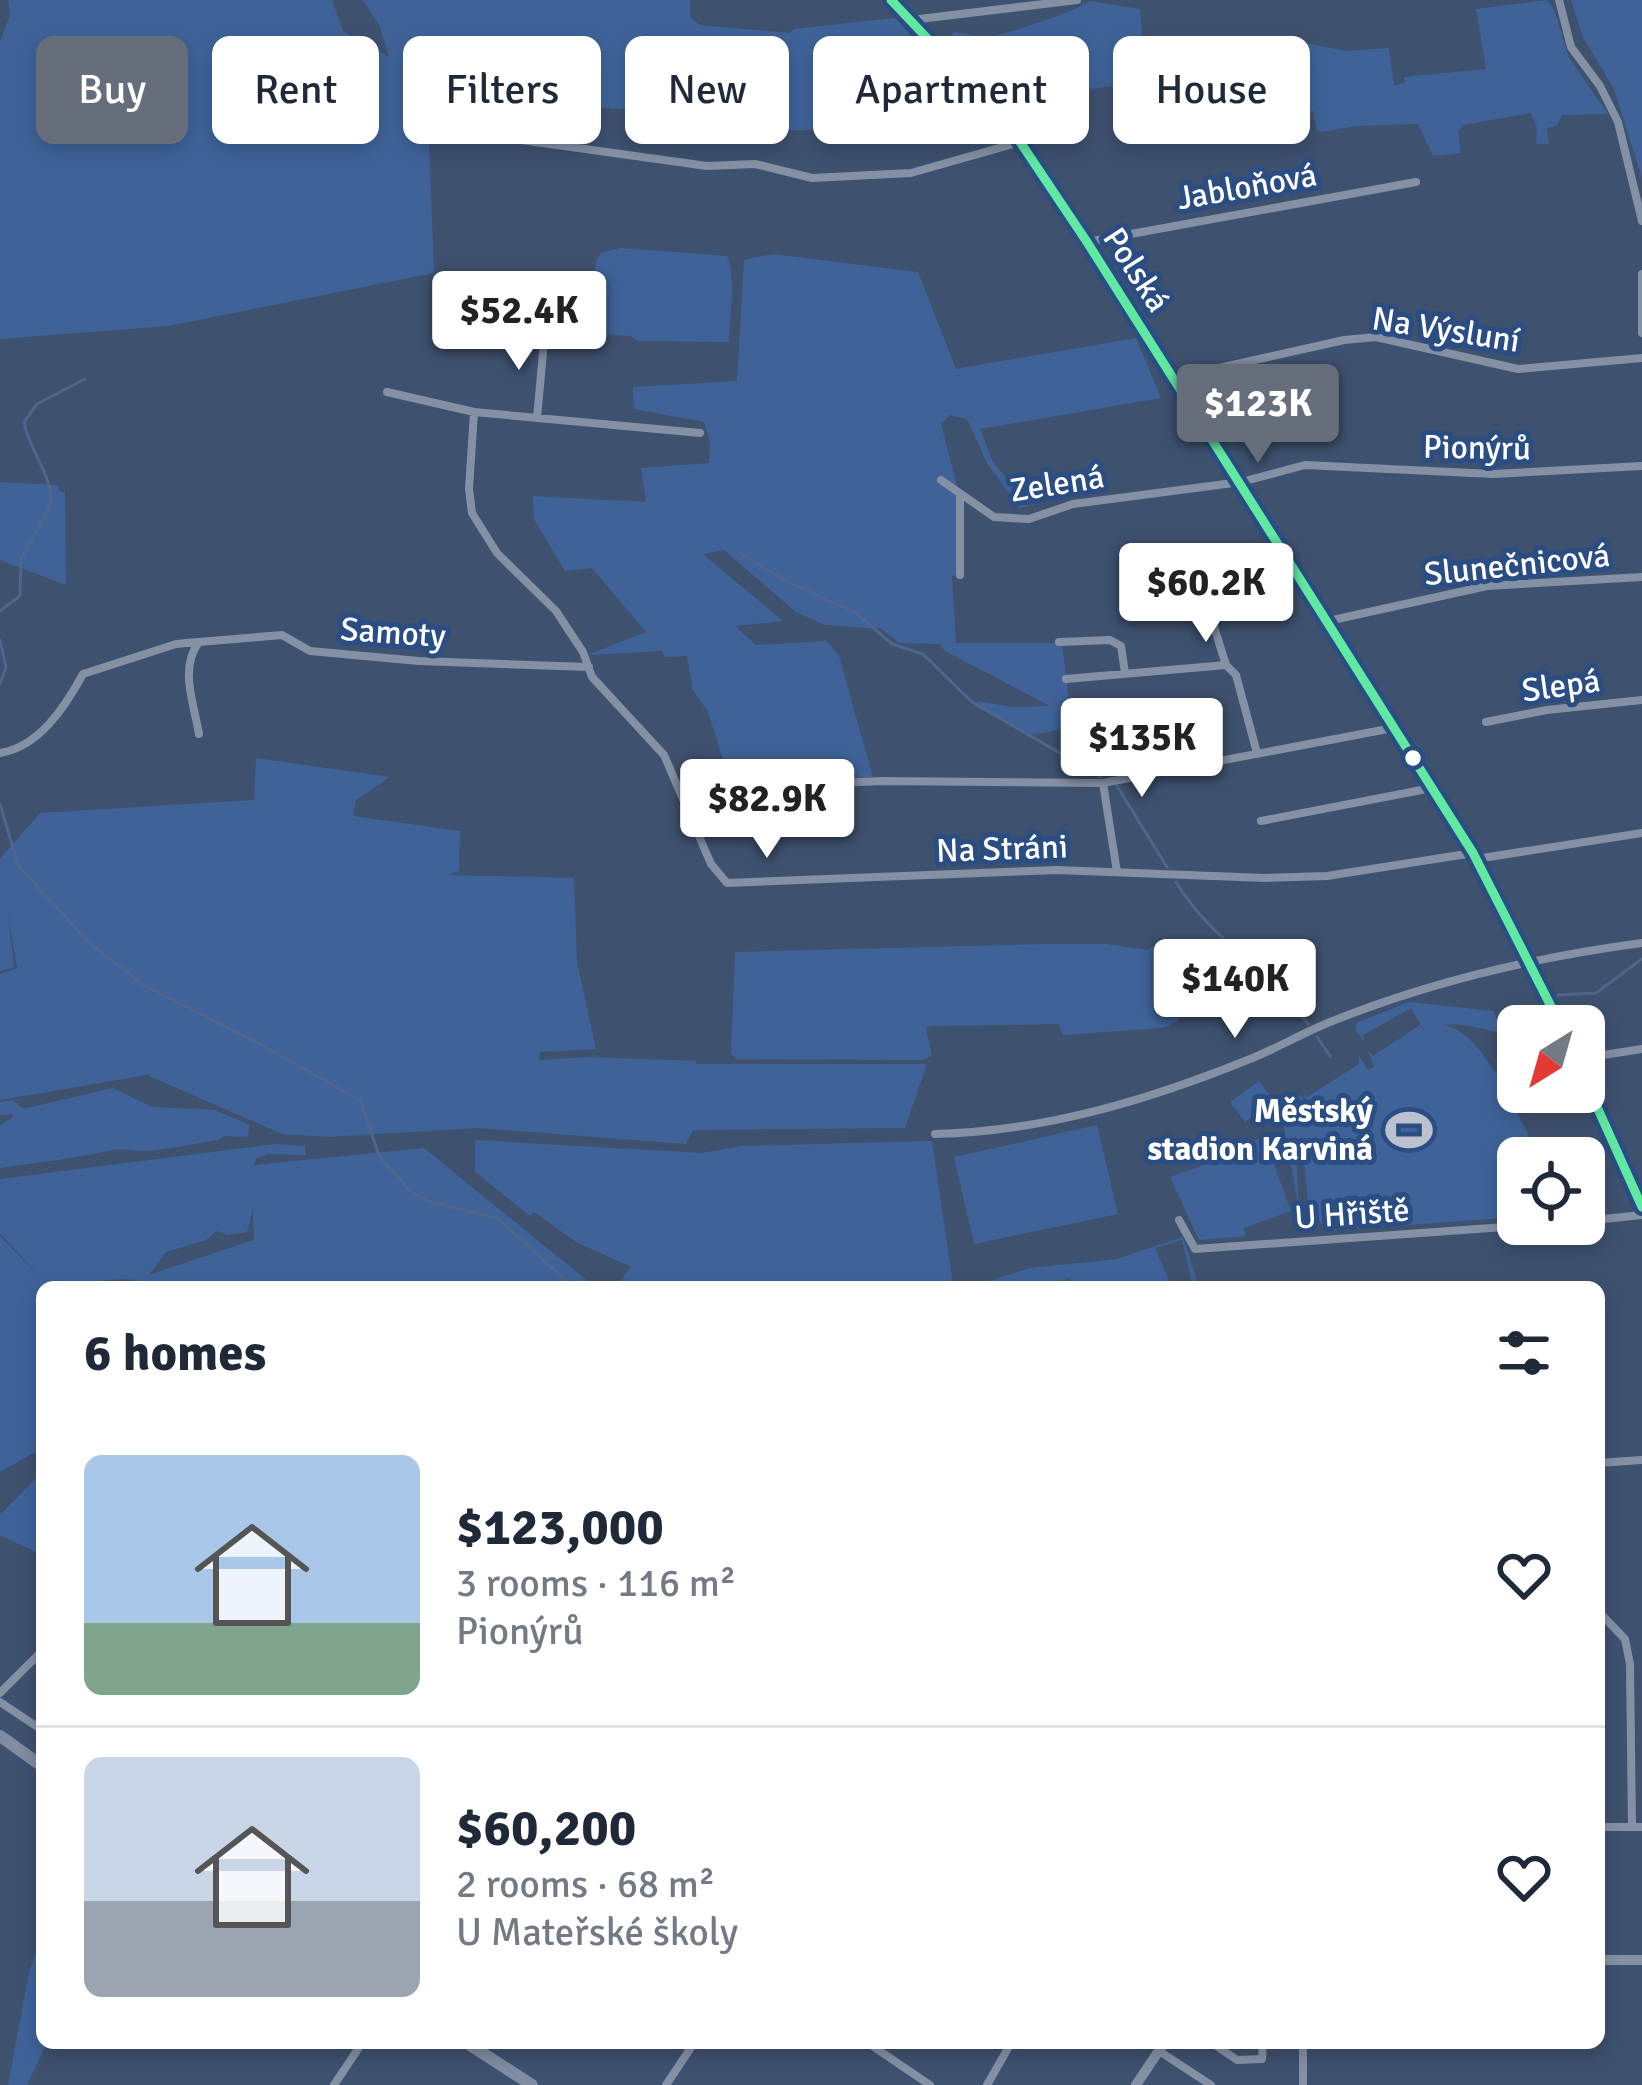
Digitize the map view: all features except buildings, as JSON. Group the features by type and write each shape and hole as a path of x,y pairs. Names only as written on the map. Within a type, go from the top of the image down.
{"main road":[{"path":"0,1736 36,1762"},
{"path":"476,2049 532,2085"}],"street":[{"name":"Polská","path":"891,0 925,36"},
{"path":"910,20 1077,0"},
{"path":"1559,0 1570,47 1600,86 1618,122 1642,221"},
{"path":"549,144 707,166 755,164 812,178 911,173 1014,144"},
{"name":"Polská","path":"1022,144 1475,856 1551,1005"},
{"name":"Jabloňová","path":"1087,242 1416,182"},
{"path":"1642,274 1642,333"},
{"path":"537,418 545,331"},
{"name":"Na Výsluní","path":"1174,378 1344,340 1376,338 1518,369 1642,358"},
{"path":"387,392 474,412 700,433"},
{"name":"Na Stráni","path":"474,412 472,513 497,553 556,611 592,677 664,755 711,864 727,883 808,883 1005,870 1265,878 1327,875 1642,833"},
{"name":"Pionýrů","path":"1241,482 1305,465 1493,474 1642,466"},
{"name":"Zelená","path":"940,480 994,517 1029,519 1072,504 1241,482"},
{"path":"959,494 960,574"},
{"path":"1191,553 1226,665 1237,675 1257,753"},
{"name":"Slunečnicová","path":"1328,621 1487,586 1642,577"},
{"name":"Samoty","path":"0,753 15,751 62,713 83,674 176,644 282,635 310,651 419,661 589,667"},
{"path":"1059,642 1110,640 1121,646 1125,673"},
{"path":"199,642 189,655 188,675 200,734"},
{"path":"1066,679 1226,665"},
{"name":"Slepá","path":"1486,722 1642,700"},
{"path":"680,790 882,781 1103,783 1394,728"},
{"path":"1103,783 1117,872"},
{"path":"1261,820 1432,788"},
{"path":"935,1134 1031,1127 1125,1104 1462,976 1642,944"},
{"path":"1605,1055 1642,1049"},
{"path":"1600,1113 1642,1211 1605,1217"},
{"path":"1628,1174 1642,1171"},
{"name":"U Hřiště","path":"1179,1220 1195,1249 1497,1227"},
{"path":"1605,1463 1642,1460"},
{"path":"1605,1618 1620,1632 1628,1650 1637,1827 1605,1827"},
{"path":"0,1693 36,1657"},
{"path":"0,1702 36,1726"},
{"path":"1605,1960 1642,1960"},
{"path":"334,2085 358,2049"},
{"path":"666,2085 690,2049"},
{"path":"877,2049 930,2085"},
{"path":"987,2085 1008,2049"},
{"path":"1136,2085 1161,2049"},
{"path":"1165,2049 1211,2085"},
{"path":"1221,2049 1237,2060 1262,2060 1263,2049"},
{"path":"1303,2049 1303,2085"}],"shaded area":[{"path":"8,0 332,0 343,31 352,36 212,36 212,144 379,144 379,51 389,57 380,27 363,0 690,0 690,17 700,25 790,33 895,18 911,36 813,36 813,130 789,130 789,36 625,36 625,109 601,108 601,36 403,36 403,144 429,144 434,273 168,326 0,339 0,42 10,15"},
{"path":"1547,0 1569,58 1608,114 1562,115 1557,126 1547,128 1549,144 1536,144 1531,113 1463,125 1458,131 1461,153 1433,156 1418,124 1317,130 1310,111 1310,44 1346,51 1389,48 1394,85 1405,83 1404,77 1486,69 1476,9"},
{"path":"1571,0 1642,0 1642,178 1614,89 1583,37"},
{"path":"1090,1 1140,9 1142,36 1113,36 1113,86 1089,89 1089,36 982,36 1058,16"},
{"path":"620,248 727,256 732,286 729,342 638,341 630,336 589,333 596,261 601,253"},
{"path":"773,254 918,272 956,369 1136,338 1161,398 980,429 992,460 1028,506 1020,508 987,463 967,419 950,415 941,424 958,490 956,575 952,576 956,643 1062,643 1072,727 1031,735 974,706 978,701 1012,707 1050,706 943,650 941,644 899,643 882,629 825,625 796,612 724,550 703,554 783,621 735,626 756,645 827,641 839,656 873,777 731,784 708,712 693,690 687,656 664,657 662,651 587,655 646,632 592,568 565,571 534,519 533,496 646,502 641,468 709,463 704,422 634,409 633,387 737,381 744,260"},
{"path":"0,482 58,485 65,492 66,585 0,560"},
{"path":"256,758 390,777 356,800 353,816 460,831 459,871 447,875 574,878 577,962 596,1049 540,1052 539,1060 927,1064 905,1128 693,1130 686,1144 478,1128 327,1137 282,1134 147,1075 0,1100 0,974 17,968 8,913 14,967 0,971 0,859 40,813 254,800"},
{"path":"1160,943 1181,1013 1178,1021 1162,1028 1063,1035 1059,1024 931,1026 926,1028 932,1056 922,1060 737,1059 731,1053 735,952 1045,944 1147,950"},
{"name":"Městský stadion Karviná","path":"1409,1002 1493,1011 1497,1033 1443,1025 1459,1031 1487,1060 1497,1077 1497,1113 1518,1113 1530,1137 1497,1137 1497,1219 1326,1231 1308,1203 1303,1150 1295,1135 1299,1209 1283,1122 1300,1095 1310,1108 1303,1092 1307,1097 1359,1064 1359,1056 1368,1070 1374,1067 1368,1050 1373,1056 1420,1025 1426,1034 1411,1008 1363,1035 1365,1042 1356,1023"},
{"path":"1259,1081 1274,1101 1245,1122 1230,1102"},
{"path":"113,1088 152,1107 215,1110 250,1125 247,1137 225,1136 150,1150 115,1149 0,1168 0,1125 13,1114 0,1115 0,1102 13,1100 27,1108"},
{"path":"1097,1125 1118,1214 974,1244 954,1157"},
{"path":"1264,1137 1291,1211 1244,1228 1246,1236 1199,1240 1170,1177"},
{"path":"475,1140 702,1153 741,1146 932,1141 953,1281 620,1281 631,1267 576,1242 534,1212 530,1216 475,1172"},
{"path":"276,1144 305,1146 306,1155 268,1154 253,1165 424,1148 588,1281 36,1281 36,1451 0,1472 0,1236 41,1278 0,1233 0,1179","holes":["253,1208 254,1240 149,1275 166,1252 206,1240 216,1231 228,1235 247,1232"]},
{"path":"1183,1237 1197,1281 1192,1281 1182,1240 1155,1248 1169,1281 989,1281 1030,1268 1117,1259"},
{"path":"36,1478 36,1552 0,1535 0,1515"},
{"path":"36,1953 36,2049 44,2049 27,2085 8,2085"}],"waterway":[{"path":"0,611 20,596 21,559 51,504 48,482 24,422 37,404 85,379"},
{"path":"739,552 784,580 856,613 892,644 923,654 972,702 1101,777"},
{"path":"0,640 6,667 0,684"},
{"path":"1117,786 1167,867"},
{"path":"0,804 18,865 89,943 145,986 361,1101 379,1156 412,1193 497,1218 566,1281"},
{"path":"1176,882 1206,921 1308,1024"},
{"path":"1558,995 1596,993 1642,959"},
{"path":"1317,1037 1330,1056"}],"transit line":[{"path":"891,0 1008,124 1087,242 1473,853 1550,1005"},
{"path":"1600,1113 1642,1207"}],"place":[{"name":"Městský stadion Karviná","path":"1409,1130"}]}
